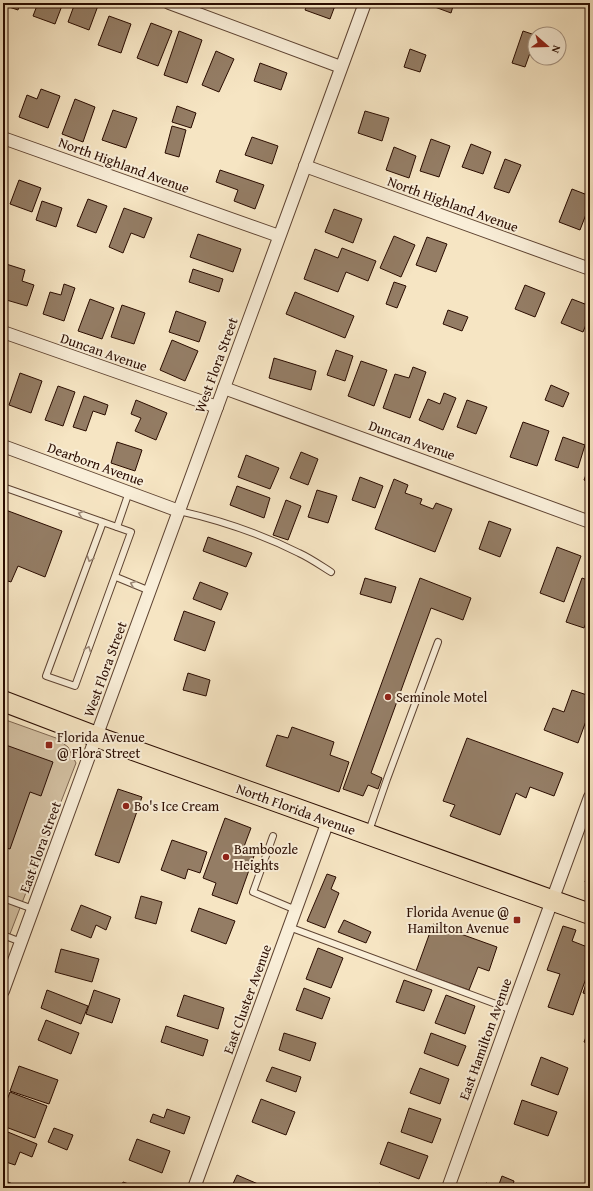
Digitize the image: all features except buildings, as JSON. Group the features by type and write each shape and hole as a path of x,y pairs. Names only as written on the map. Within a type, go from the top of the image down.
{"main road":[{"name":"North Florida Avenue","path":"3,701 97,737 328,821 590,914"}],"street":[{"path":"169,3 341,67"},
{"name":"West Flora Street","path":"97,737 365,3"},
{"name":"North Highland Avenue","path":"3,138 279,236"},
{"name":"North Highland Avenue","path":"305,166 590,269"},
{"name":"Duncan Avenue","path":"3,332 217,407"},
{"name":"Duncan Avenue","path":"224,388 590,522"},
{"name":"Dearborn Avenue","path":"3,446 179,511"},
{"name":"East Flora Street","path":"3,991 97,737"},
{"name":"East Hamilton Avenue","path":"448,1188 590,797"},
{"name":"East Cluster Avenue","path":"194,1188 328,821"}],"lane":[{"path":"3,487 103,522 131,532 116,577 75,686 46,676 103,522"},
{"path":"117,527 129,492"},
{"path":"179,511 212,518 257,535 300,553 331,572"},
{"path":"116,577 150,591"},
{"path":"368,835 387,779 438,642"},
{"path":"273,836 253,892 296,910"},
{"path":"3,898 33,909"},
{"path":"289,927 512,1010"},
{"path":"3,936 21,942"}],"shaded area":[{"path":"3,719 56,738 68,747 76,763 3,952"}],"place":[{"name":"Seminole Motel","path":"388,697"},
{"name":"Florida Avenue @ Flora Street","path":"49,745"},
{"name":"Bo's Ice Cream","path":"126,806"},
{"name":"Bamboozle Heights","path":"226,857"},
{"name":"Florida Avenue @ Hamilton Avenue","path":"517,920"}]}
